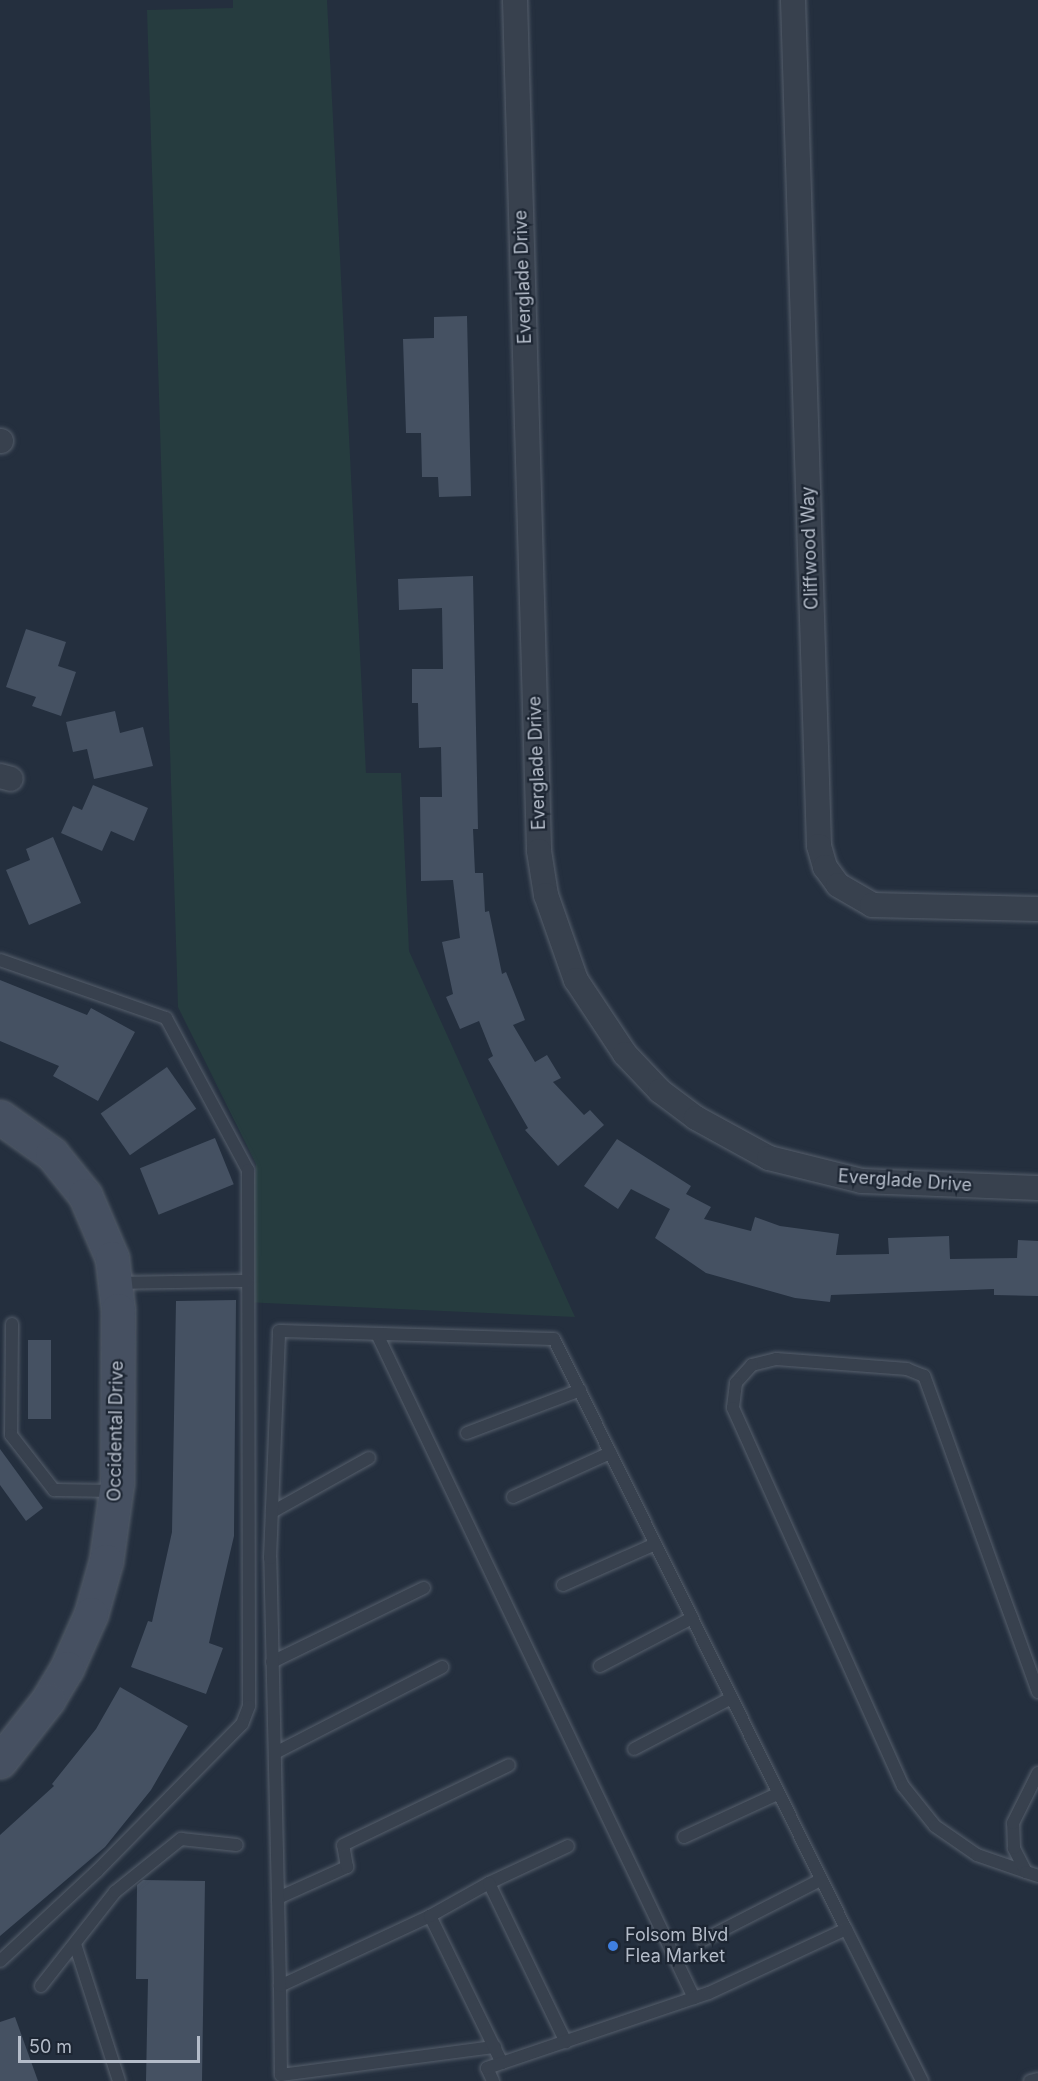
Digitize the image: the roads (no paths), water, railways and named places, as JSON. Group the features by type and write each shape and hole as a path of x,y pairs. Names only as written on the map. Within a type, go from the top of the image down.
{"street":[{"name":"Everglade Drive","path":"515,0 539,851 546,895 576,980 625,1054 660,1091 696,1118 760,1154 818,1173 862,1181 1038,1188"},
{"name":"Cliffwood Way","path":"793,0 819,846 825,867 838,885 872,906 1038,909"},
{"name":"Occidental Drive","path":"0,1117 52,1154 85,1195 98,1219 116,1284 116,1491 106,1561 91,1614 48,1700 0,1761"}],"lane":[{"path":"0,960 166,1018 248,1170 249,1706 242,1724 97,1871 0,1961"},
{"path":"116,1284 248,1281"},
{"path":"12,1324 11,1435 54,1490 116,1491"},
{"path":"495,2047 281,2075 272,1662 272,1512 279,1331 554,1339 777,1794 922,2081"},
{"path":"377,1334 694,1998"},
{"path":"1038,1692 924,1376 907,1369 776,1359 752,1365 736,1383 733,1408 903,1786 943,1832 977,1855 1038,1876"},
{"path":"467,1433 580,1390"},
{"path":"513,1497 610,1453"},
{"path":"272,1512 369,1458"},
{"path":"562,1585 655,1544"},
{"path":"272,1662 424,1588"},
{"path":"600,1666 692,1618"},
{"path":"274,1754 442,1667"},
{"path":"634,1749 731,1698"},
{"path":"278,1898 347,1867 343,1845 509,1765"},
{"path":"1026,1872 1014,1848 1014,1823 1038,1773"},
{"path":"684,1837 777,1794"},
{"path":"41,1986 115,1892 182,1839 237,1845"},
{"path":"280,1986 430,1916 489,1883 568,1846"},
{"path":"703,1940 820,1880"},
{"path":"489,1883 566,2042"},
{"path":"430,1916 502,2063"},
{"path":"493,2081 487,2068 694,1998 846,1929"},
{"path":"75,1944 119,2081"},
{"path":"1030,2081 1038,2079"}],"place":[{"name":"Folsom Blvd Flea Market","path":"613,1946"}]}
